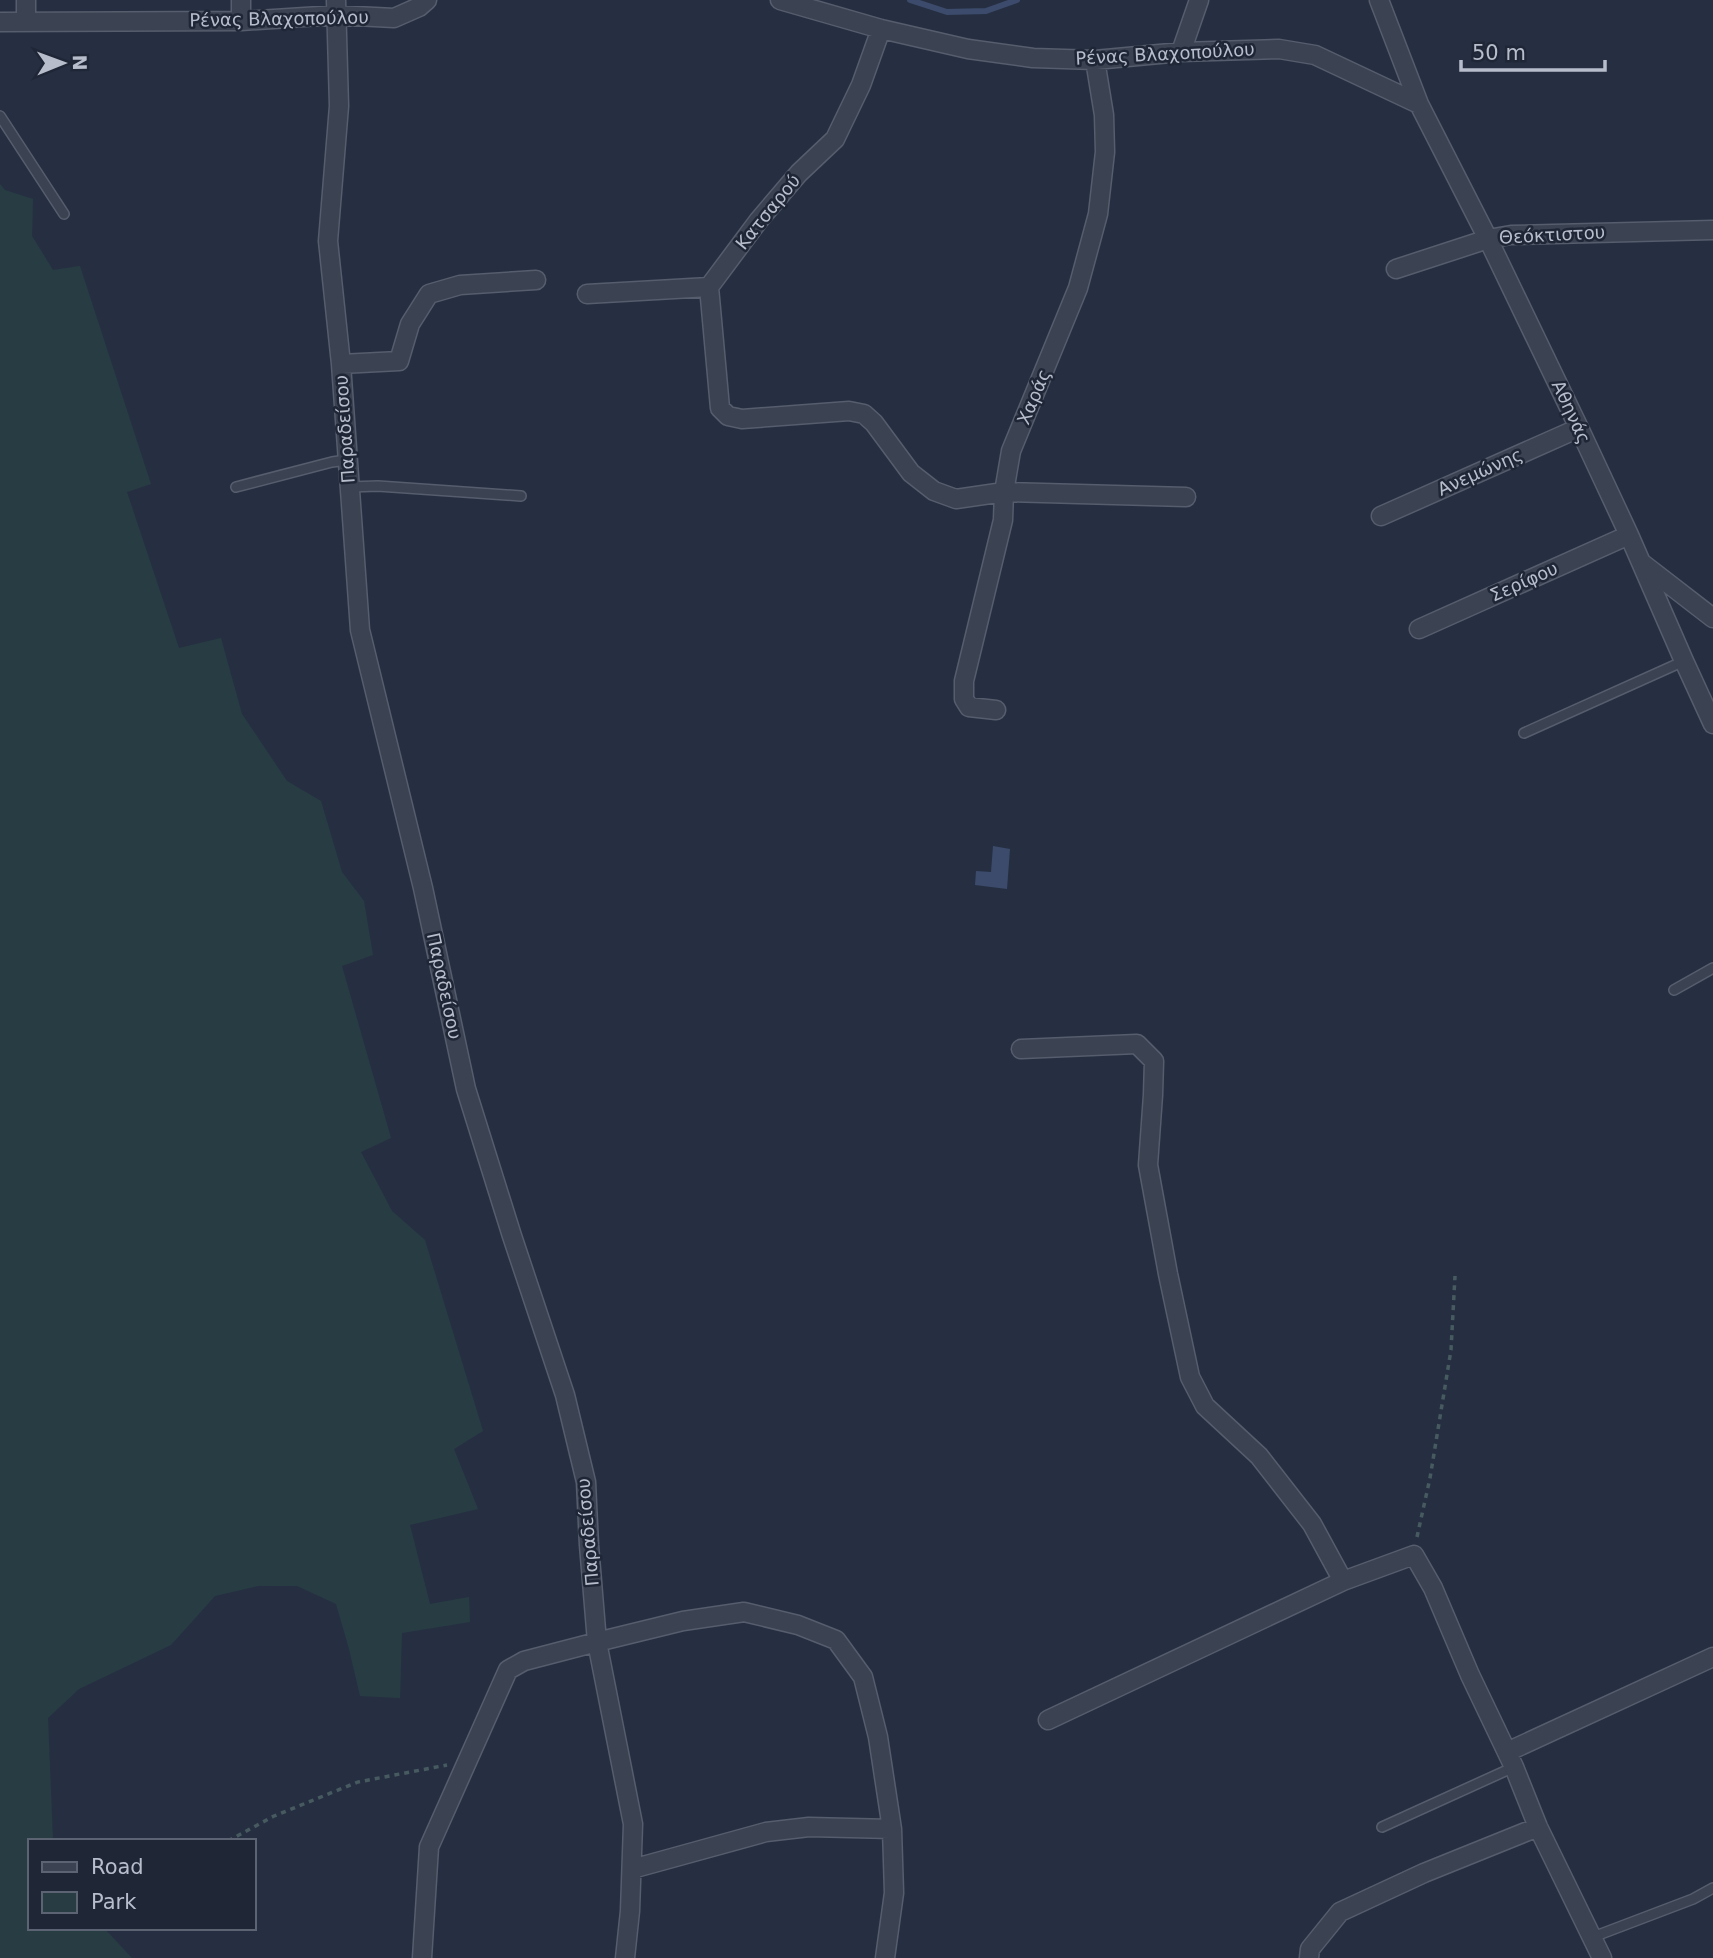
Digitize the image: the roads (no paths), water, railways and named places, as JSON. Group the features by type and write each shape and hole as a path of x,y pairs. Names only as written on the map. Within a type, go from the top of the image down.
{"street":[{"path":"26,0 26,22"},
{"path":"241,0 242,21"},
{"name":"Ρένας Βλαχοπούλου","path":"0,22 242,21 336,8 394,18 419,7 427,0"},
{"name":"Ρένας Βλαχοπούλου","path":"780,0 881,29 968,49 1034,58 1095,60 1181,52 1279,49 1315,55 1419,104"},
{"path":"1181,52 1199,0"},
{"name":"Αθηνάς","path":"1379,0 1419,104 1579,428 1713,724"},
{"name":"Παραδείσου","path":"336,8 339,106 328,241 341,364 360,630 423,888 466,1089 565,1395 586,1482 597,1642 633,1824 625,1958"},
{"name":"Κατσαρού","path":"709,287 759,220 799,173 835,139 861,85 881,29"},
{"name":"Χαράς","path":"996,710 969,707 964,699 964,681 1003,520 1004,492 1011,451 1078,288 1098,214 1105,152 1104,115 1095,60"},
{"name":"Θεόκτιστου","path":"1396,270 1511,234 1713,230"},
{"path":"341,364 399,361 410,324 429,294 460,285 536,280"},
{"path":"587,294 709,287 720,408 728,416 742,419 849,411 864,414 874,423 911,473 934,491 956,499 1004,492 1186,497"},
{"name":"Ανεμώνης","path":"1381,516 1579,428"},
{"name":"Σερίφου","path":"1419,629 1629,536"},
{"path":"1640,562 1713,618"},
{"path":"1021,1049 1137,1044 1154,1061 1147,1165 1190,1377 1205,1406 1259,1456 1312,1524 1343,1581"},
{"path":"1048,1720 1343,1581 1414,1555 1433,1588 1538,1827 1602,1958"},
{"path":"422,1958 429,1847 508,1670 524,1661 682,1621 744,1612 798,1625 836,1640 863,1677 878,1737 892,1829 894,1893 885,1958"},
{"path":"1510,1760 1713,1657"},
{"path":"632,1869 766,1832 809,1827 892,1829"},
{"path":"1309,1958 1310,1949 1340,1912 1424,1873 1538,1827"}],"lane":[{"path":"0,116 64,214"},
{"path":"236,487 347,460"},
{"path":"349,487 378,486 521,496"},
{"path":"1524,733 1684,661"},
{"path":"1674,990 1713,968"},
{"path":"1382,1827 1510,1760"},
{"path":"1593,1937 1693,1899 1713,1888"}],"water":[{"path":"993,846 1010,849 1007,889 975,885 976,871 991,872"}],"waterway":[{"path":"910,0 947,12 986,11 1017,0"}]}
